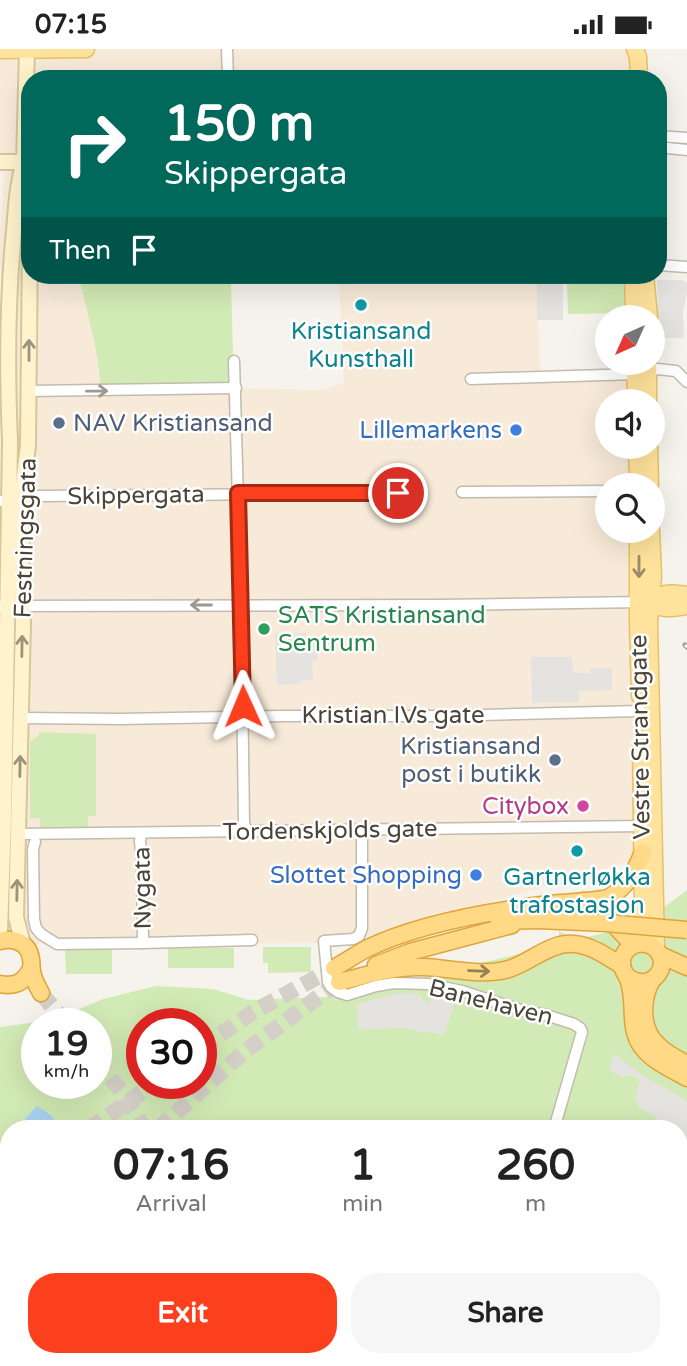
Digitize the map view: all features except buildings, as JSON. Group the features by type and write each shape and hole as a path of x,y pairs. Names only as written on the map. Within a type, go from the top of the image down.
{"highway":[{"path":"336,975 366,949 432,926 551,904 608,898 617,893 634,873 643,852"},
{"path":"583,901 602,912 635,945"},
{"path":"336,975 371,967 410,952 538,919 687,930"},
{"path":"0,941 11,939 23,944 29,952 37,996 5,986"},
{"path":"336,975 424,967 498,971 565,944 577,944 598,951 640,983 687,970"},
{"path":"687,970 648,944 635,945 624,954 634,1032 641,1046 651,1056 687,1078"},
{"path":"658,952 662,963 647,991 644,1009 648,1032 658,1046 687,1064"},
{"path":"5,986 27,977 31,968"}],"main road":[{"path":"0,50 86,49"},
{"path":"629,70 628,57 632,49 638,57 639,70"},
{"name":"Festningsgata","path":"27,50 27,70"},
{"path":"0,162 21,165"},
{"name":"Festningsgata","path":"11,834 2,720 9,606 10,500 10,441 4,395 5,268 21,174"},
{"name":"Festningsgata","path":"10,500 23,483 28,446 30,284"},
{"path":"633,284 634,305"},
{"path":"646,284 648,305"},
{"name":"Vestre Strandgate","path":"639,543 649,623 658,952"},
{"name":"Vestre Strandgate","path":"635,945 641,933 643,907 638,623 653,577 652,543"},
{"name":"Vestre Strandgate","path":"645,602 660,594 687,596"},
{"name":"Vestre Strandgate","path":"645,602 666,609 687,606"},
{"name":"Festningsgata","path":"9,606 21,718 11,834"},
{"path":"0,930 11,834"},
{"path":"11,834 16,917 23,944"}],"street":[{"path":"227,49 228,70"},
{"path":"667,137 687,138"},
{"path":"667,148 687,150"},
{"path":"667,266 687,267"},
{"path":"234,361 242,605 244,823 247,832"},
{"path":"471,379 595,370"},
{"path":"665,370 676,371 687,382"},
{"path":"29,391 236,388"},
{"path":"463,492 595,491"},
{"name":"Skippergata","path":"10,500 39,496 398,493"},
{"path":"9,606 645,602"},
{"name":"Kristian IVs gate","path":"21,718 444,716 640,711"},
{"name":"Tordenskjolds gate","path":"11,834 642,826"},
{"name":"Banehaven","path":"362,830 362,928 359,936 353,940 324,941 328,982 338,992 347,995 394,983 427,984 462,991 575,1024 582,1032 557,1120"},
{"name":"Nygata","path":"141,832 143,943"},
{"path":"35,842 34,919 41,935 57,944 252,940"}],"shaded area":[{"path":"0,49 630,49 631,70 21,70 21,284 91,284 101,386 323,390 344,382 339,284 537,284 540,375 633,378 633,389 595,389 595,459 634,459 635,473 595,473 595,543 635,543 636,676 643,789 641,825 631,861 352,943 0,944 0,613 33,613 0,264 6,155 0,154"},
{"path":"667,280 687,282 683,311 684,338 665,338 665,305 657,305 657,284 667,284"},
{"path":"537,284 563,284 563,320 537,320"},
{"path":"306,633 306,639 317,639 318,660 312,661 313,680 301,681 301,684 277,685 275,634"},
{"path":"531,657 572,657 573,673 590,673 590,668 612,668 612,690 579,691 579,702 532,703"},
{"path":"407,993 422,995 422,1001 429,1003 432,994 455,1002 444,1035 429,1031 427,1034 407,1028 358,1029 357,1004"},
{"path":"613,1053 641,1074 687,1101 687,1120 657,1120 654,1115 639,1108 635,1097 640,1081 632,1074 623,1077 609,1070"}],"green space":[{"path":"81,284 231,284 234,389 101,386"},
{"path":"567,284 624,284 625,305 595,305 595,314 568,314"},
{"path":"39,732 96,734 96,816 88,816 88,829 40,829 40,818 30,819 30,742"},
{"path":"687,890 687,1120 0,1120 0,1027 21,1024 21,1099 112,1099 112,1008 82,1008 103,999 156,986 213,989 249,1000 348,996 559,944 559,931 575,940 642,924"},
{"path":"263,947 311,947 311,972 268,973 268,963 263,963"},
{"path":"168,948 234,948 234,968 168,968"},
{"path":"65,949 112,949 112,974 66,974"}],"water":[{"path":"37,1106 54,1120 24,1120"}],"tunnel":[{"path":"217,1037 253,1012 334,968"},
{"path":"168,1120 245,1051 339,982"},
{"path":"41,993 54,1008"},
{"path":"112,1079 139,1120"},
{"path":"102,1120 132,1099"}],"place":[{"name":"Kristiansand Kunsthall","path":"361,305"},
{"name":"NAV Kristiansand","path":"59,423"},
{"name":"Lillemarkens","path":"516,430"},
{"name":"SATS Kristiansand Sentrum","path":"264,629"},
{"name":"Kristiansand post i butikk","path":"555,760"},
{"name":"Citybox","path":"583,806"},
{"name":"Gartnerløkka trafostasjon","path":"577,851"},
{"name":"Slottet Shopping","path":"476,875"}],"route":[{"path":"243,706 238,493 398,493"}]}
